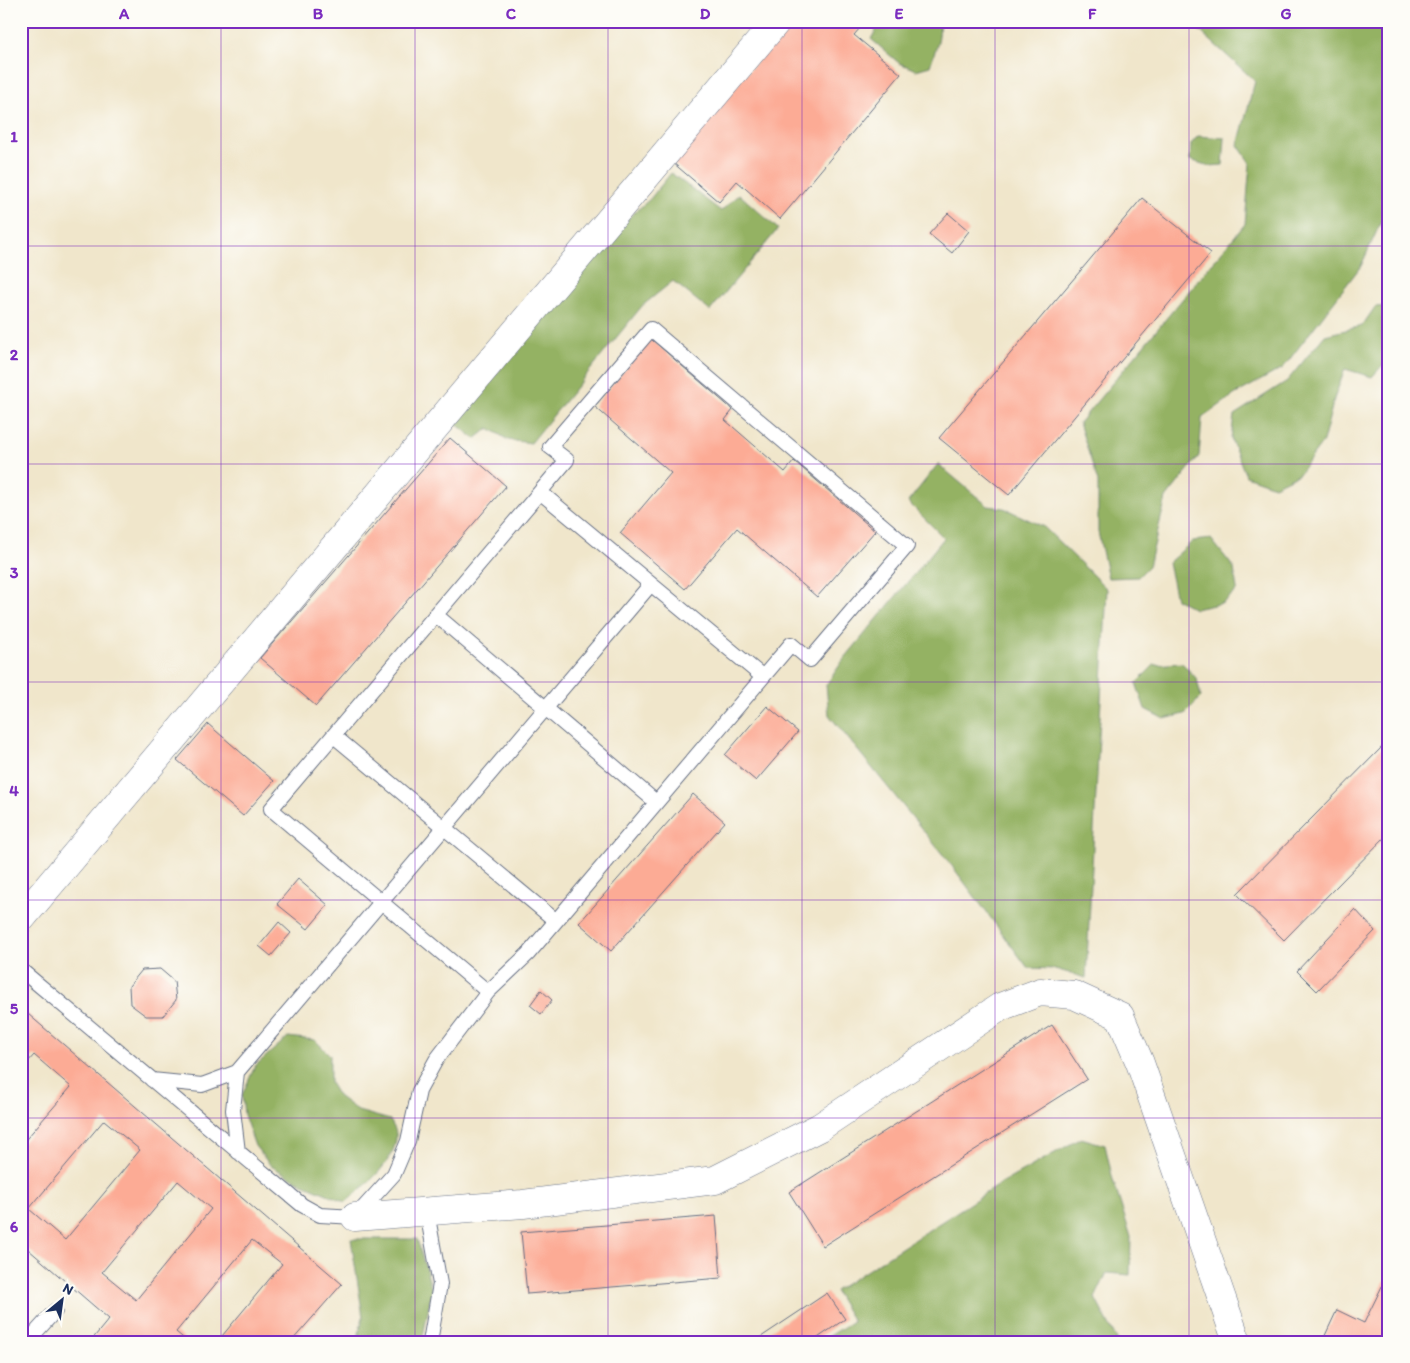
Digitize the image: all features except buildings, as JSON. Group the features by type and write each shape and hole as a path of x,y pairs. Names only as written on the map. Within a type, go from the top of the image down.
{"street":[{"path":"21,919 777,21"},
{"path":"356,1217 523,1204 715,1180 820,1127 1000,1007 1040,992 1074,995 1120,1016 1140,1063 1237,1342"}],"lane":[{"path":"21,970 302,1205 320,1215 356,1217 394,1174 408,1142 419,1091 436,1060 488,992 528,954 791,644 810,660 907,546 651,329 550,447 567,460 271,810 488,992"},
{"path":"540,492 763,677"},
{"path":"152,1080 202,1085 237,1072 651,584"},
{"path":"436,615 656,802"},
{"path":"334,736 556,921"},
{"path":"237,1072 233,1110 238,1152"},
{"path":"427,1212 440,1284 430,1342"},
{"path":"27,1342 55,1311"}],"green space":[{"path":"881,21 938,21 939,38 930,66 916,70 899,63 871,39"},
{"path":"1189,21 1389,21 1389,204 1361,266 1283,368 1234,395 1202,418 1199,456 1166,498 1149,566 1138,577 1108,578 1098,532 1098,482 1079,423 1245,224 1250,163 1238,145 1255,81"},
{"path":"1198,136 1225,138 1223,165 1209,166 1190,160 1191,144"},
{"path":"671,173 721,211 739,194 778,229 710,311 673,281 642,306 531,443 508,440 489,428 475,439 455,423 627,219 650,199"},
{"path":"1389,306 1389,358 1372,377 1345,369 1334,399 1323,442 1299,474 1274,486 1246,476 1231,439 1234,415 1287,381 1325,335 1362,326 1375,307"},
{"path":"938,464 988,506 1004,508 1044,527 1107,589 1086,978 1055,969 1028,968 952,866 829,715 826,685 844,659 944,538 908,502"},
{"path":"1211,539 1234,568 1237,590 1223,603 1195,609 1176,599 1168,563 1193,541"},
{"path":"1182,663 1197,679 1201,697 1185,714 1164,719 1145,709 1136,683 1154,665"},
{"path":"288,1037 315,1040 330,1055 330,1083 338,1096 358,1111 390,1120 395,1131 395,1144 386,1163 370,1181 346,1202 303,1184 271,1166 255,1146 244,1115 242,1095 255,1066"},
{"path":"1081,1138 1105,1145 1113,1180 1131,1237 1130,1275 1107,1273 1095,1298 1118,1342 820,1342 853,1321 835,1291 995,1187"},
{"path":"351,1239 417,1239 432,1290 422,1342 357,1342 363,1317"}]}
